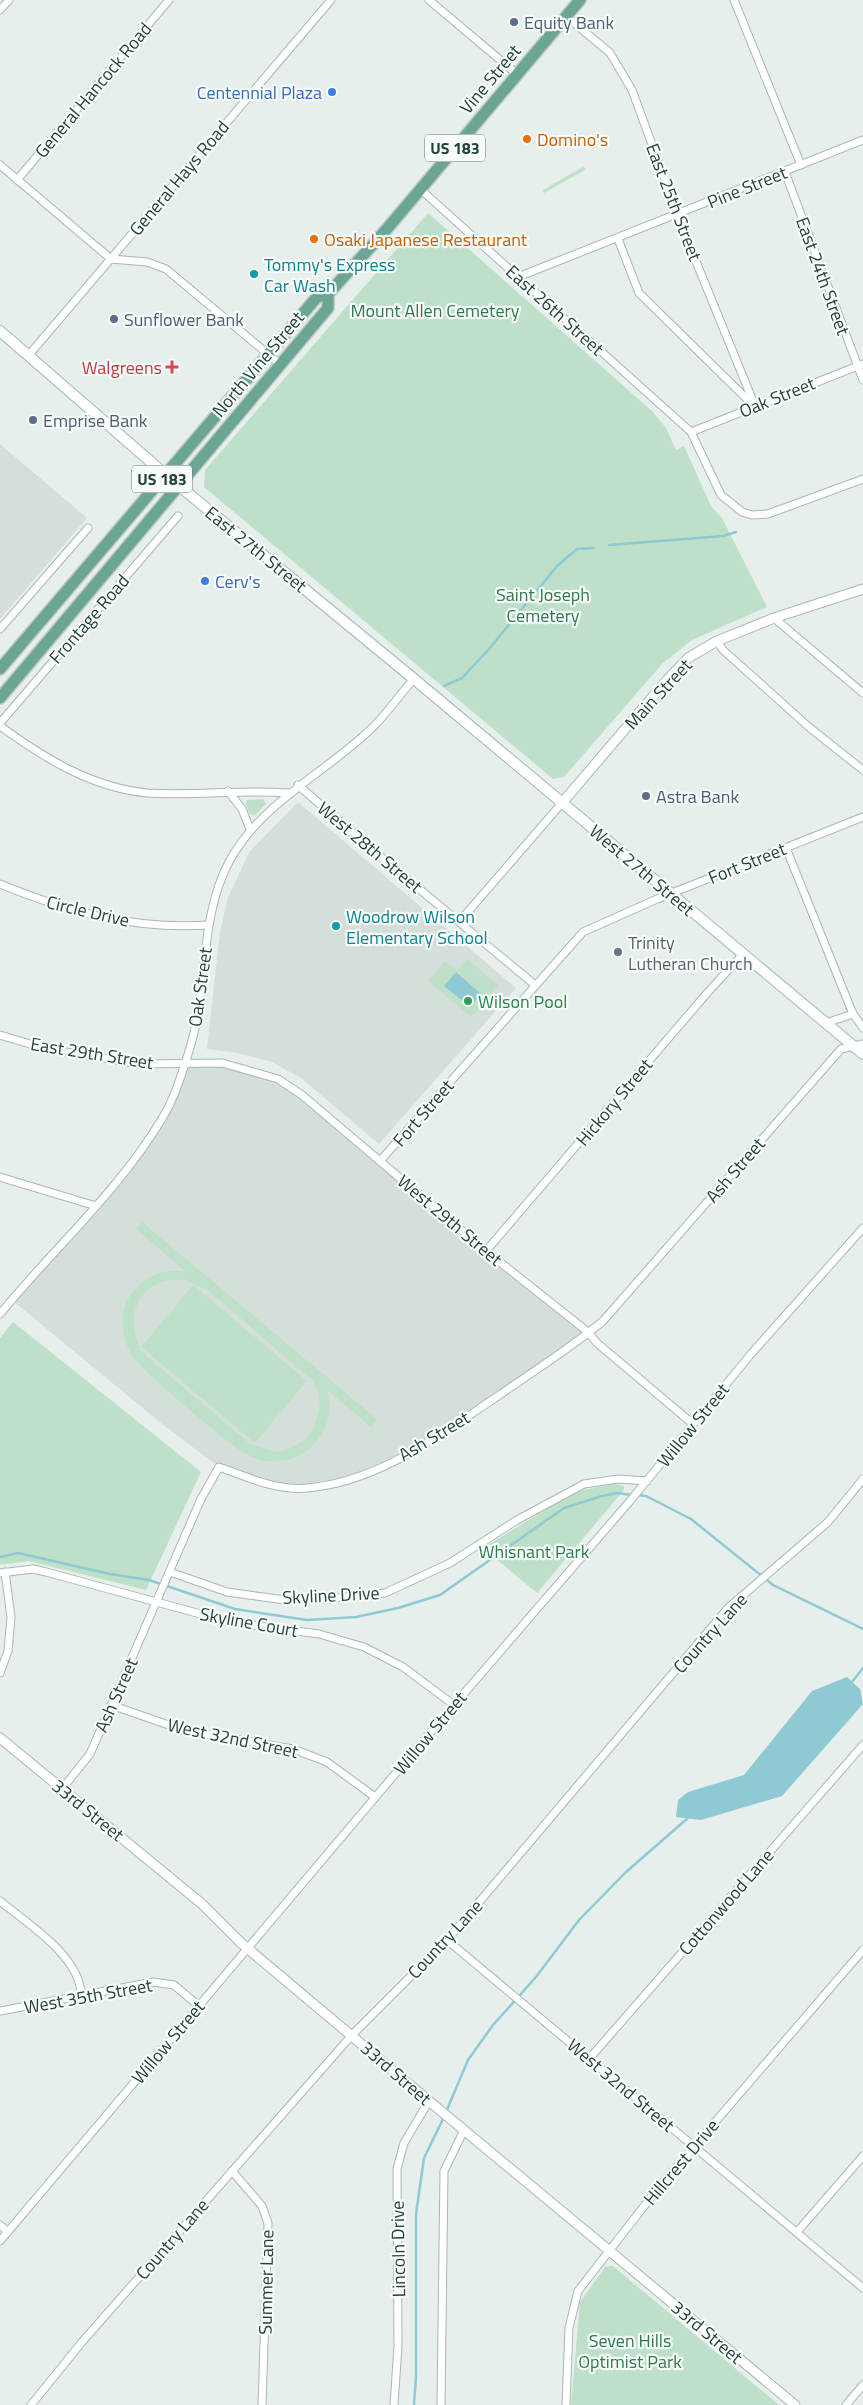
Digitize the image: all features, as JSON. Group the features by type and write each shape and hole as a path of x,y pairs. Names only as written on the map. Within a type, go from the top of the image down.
{"main road":[{"name":"Vine Street","path":"328,294 518,75 580,0"},
{"name":"North Vine Street","path":"0,669 317,298 328,294 328,308 0,698"},
{"name":"East 27th Street","path":"0,331 166,475 468,724"},
{"name":"West 27th Street","path":"468,724 826,1023 858,1045 863,1054"}],"street":[{"path":"0,10 9,0"},
{"name":"General Hancock Road","path":"17,180 169,0"},
{"name":"General Hays Road","path":"28,356 331,0"},
{"path":"429,0 518,75"},
{"path":"734,0 801,165"},
{"name":"East 25th Street","path":"566,16 610,53 632,90 678,214 755,406"},
{"name":"Pine Street","path":"518,277 618,239 863,140"},
{"path":"0,165 110,259 147,262 166,269 281,365"},
{"name":"East 24th Street","path":"785,172 860,365 863,380"},
{"name":"East 26th Street","path":"420,189 690,432"},
{"path":"618,239 639,292 755,406"},
{"name":"Oak Street","path":"690,432 860,365"},
{"path":"690,432 721,495 734,506 752,515 768,514 863,479"},
{"name":"Frontage Road","path":"0,725 178,516"},
{"path":"0,629 88,528"},
{"name":"Main Street","path":"562,803 688,658 717,641 774,618 863,589"},
{"path":"774,618 863,694"},
{"path":"717,641 723,650 810,728 863,770"},
{"name":"Oak Street","path":"0,1314 124,1175 164,1116 195,1032 203,992 209,925 216,893 230,860 250,829 298,785 373,727 414,679"},
{"path":"0,725 46,758 89,778 113,786 148,792 257,790 290,793"},
{"name":"West 28th Street","path":"298,785 370,848 535,985"},
{"path":"228,792 242,809 250,829"},
{"path":"459,922 562,803"},
{"name":"Fort Street","path":"380,1161 584,932 863,817"},
{"path":"786,848 854,1014 863,1028"},
{"name":"Circle Drive","path":"0,884 41,901 114,921 190,926 209,925"},
{"name":"Hickory Street","path":"486,1251 708,992 743,954"},
{"path":"826,1023 854,1014"},
{"name":"East 29th Street","path":"0,1036 47,1049 139,1064 185,1063"},
{"name":"Ash Street","path":"62,1789 90,1754 202,1499 219,1467 264,1484 307,1488 341,1481 378,1470 444,1432 588,1332 606,1317 841,1049 858,1045"},
{"name":"West 29th Street","path":"185,1063 222,1063 278,1079 302,1095 486,1251 588,1332 597,1343 693,1424"},
{"path":"0,1177 96,1206"},
{"name":"Willow Street","path":"0,2242 375,1797 630,1501 751,1354 863,1228"},
{"name":"Skyline Drive","path":"170,1572 227,1592 285,1600 326,1599 385,1593 450,1563 517,1520 584,1484 618,1479 644,1484"},
{"name":"Country Lane","path":"31,2405 82,2342 352,2035 447,1940 728,1608 828,1522 863,1479"},
{"name":"Skyline Court","path":"2,1572 33,1569 230,1622 320,1634 364,1647 402,1666 454,1705"},
{"path":"0,1673 8,1651 11,1617 2,1572"},
{"name":"West 32nd Street","path":"111,1705 183,1730 293,1749 327,1762 375,1797"},
{"name":"33rd Street","path":"0,1738 202,1904 248,1947 432,2104 795,2405"},
{"name":"Cottonwood Lane","path":"589,2059 863,1745"},
{"path":"0,1901 61,1952 81,1982 81,1995"},
{"name":"West 32nd Street","path":"447,1940 863,2288"},
{"name":"Hillcrest Drive","path":"566,2405 569,2335 572,2308 578,2291 608,2251 694,2146 863,1950"},
{"name":"West 35th Street","path":"0,2011 153,1982 174,1985 199,2006"},
{"name":"Lincoln Drive","path":"394,2405 398,2346 398,2169 404,2143 432,2104"},
{"path":"441,2405 444,2170 464,2130"},
{"path":"797,2232 863,2156"},
{"name":"Summer Lane","path":"232,2171 262,2206 268,2223 262,2405"},
{"path":"0,2225 8,2232"},
{"path":"846,2405 863,2385"}],"shaded area":[{"path":"0,444 87,518 0,619"},
{"path":"298,802 516,988 379,1144 301,1078 272,1062 238,1053 207,1049 220,932 228,897 250,851"},
{"path":"185,1063 222,1063 278,1079 588,1332 444,1432 378,1470 341,1481 285,1487 219,1467 162,1424 12,1300 124,1175 164,1116"}],"green space":[{"path":"583,167 586,169 544,193 543,190"},
{"name":"Saint Joseph Cemetery","path":"428,213 653,412 666,428 676,450 684,446 711,506 722,518 767,607 692,640 663,663 564,777 553,779 204,487 205,470"},
{"path":"263,799 266,804 254,816 250,814 245,803 247,800"},
{"name":"Wilson Pool","path":"467,959 498,985 471,1017 428,981 445,961 457,971"},
{"path":"142,1222 377,1419 371,1427 327,1390 330,1403 329,1417 319,1438 302,1454 292,1459 265,1461 246,1454 185,1406 138,1362 131,1354 125,1339 123,1315 132,1293 149,1277 156,1274 169,1271 185,1271 136,1229","holes":["168,1280 185,1280 209,1291 313,1381 320,1406 313,1430 304,1440 292,1448 276,1452 249,1443 143,1353 138,1344 134,1323 135,1313 143,1294 151,1287"]},
{"path":"193,1285 307,1381 255,1443 141,1347"},
{"path":"13,1322 201,1472 146,1590 29,1561 0,1565 0,1338"},
{"name":"Whisnant Park","path":"614,1484 624,1486 624,1490 537,1593 483,1548 565,1498 583,1490"},
{"name":"Seven Hills Optimist Park","path":"613,2266 779,2405 571,2405 580,2302 605,2267"}],"water":[{"path":"456,972 481,994 470,1007 444,986"},
{"path":"847,1677 860,1689 863,1704 782,1796 701,1820 676,1817 678,1800 688,1792 744,1775 812,1691"}],"waterway":[{"path":"609,545 723,536 736,532"},
{"path":"444,686 462,678 490,648 557,566 577,549 594,548"},
{"path":"0,1557 18,1553 110,1574 149,1580 235,1609 307,1620 356,1617 398,1608 440,1595 564,1508 617,1493 632,1495"},
{"path":"637,1495 646,1496 691,1519 773,1585 863,1629"},
{"path":"852,1682 863,1668"},
{"path":"446,2112 468,2060 493,2025 536,1977 579,1920 626,1872 688,1818"},
{"path":"414,2405 416,2377 416,2214 424,2158 444,2117"}],"place":[{"name":"Equity Bank","path":"514,22"},
{"name":"Centennial Plaza","path":"332,92"},
{"name":"Domino's","path":"527,139"},
{"name":"Osaki Japanese Restaurant","path":"314,239"},
{"name":"Tommy's Express Car Wash","path":"254,274"},
{"name":"Sunflower Bank","path":"114,319"},
{"name":"Walgreens","path":"172,367"},
{"name":"Emprise Bank","path":"33,420"},
{"name":"Cerv's","path":"205,581"},
{"name":"Astra Bank","path":"646,796"},
{"name":"Woodrow Wilson Elementary School","path":"336,926"},
{"name":"Trinity Lutheran Church","path":"618,952"},
{"name":"Wilson Pool","path":"468,1001"}],"park label":[{"name":"Mount Allen Cemetery","path":"435,310"}]}
